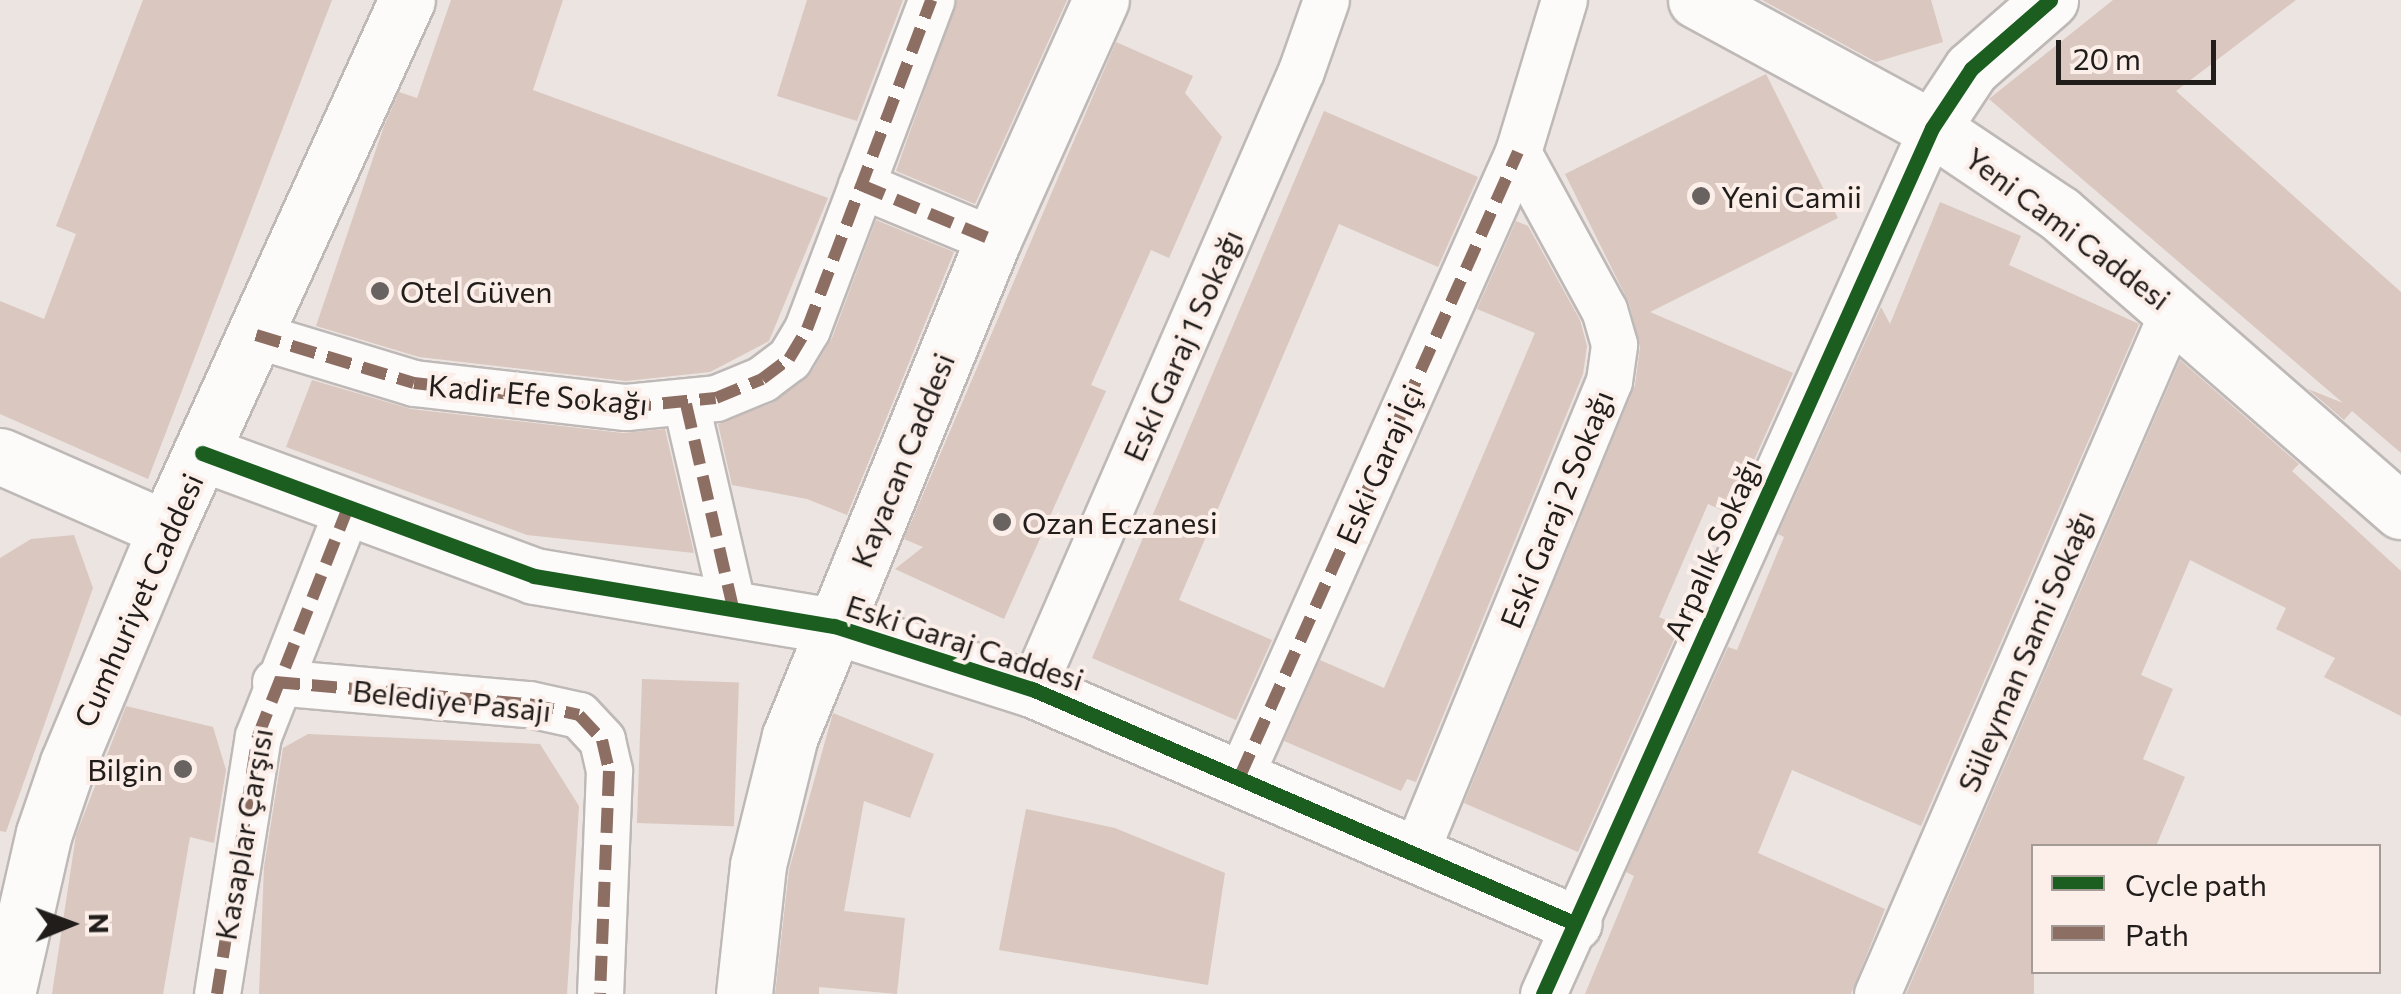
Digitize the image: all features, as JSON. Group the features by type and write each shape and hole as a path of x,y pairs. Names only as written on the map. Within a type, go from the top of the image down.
{"street":[{"name":"Cumhuriyet Caddesi","path":"6,994 44,833 68,763 166,529 407,0"},
{"name":"Kadir Efe Sokağı","path":"256,336 414,383 626,407 686,404 762,379 789,359 807,329 931,0"},
{"name":"Kayacan Caddesi","path":"744,994 770,808 834,626 994,240 1102,0"},
{"name":"Eski Garaj 1 Sokağı","path":"1032,688 1302,72 1326,0"},
{"path":"1518,152 1564,0"},
{"name":"Yeni Cami Caddesi","path":"1696,0 1932,128 2060,214 2174,308 2401,511"},
{"path":"1932,128 1972,70 2050,0"},
{"name":"Arpalık Sokağı","path":"1543,994 1932,128"},
{"name":"Eski Garaj İçi","path":"1240,776 1518,152"},
{"name":"Eski Garaj 2 Sokağı","path":"1416,850 1609,380 1614,344 1604,310 1518,152"},
{"path":"862,185 994,240"},
{"name":"Süleyman Sami Sokağı","path":"1876,994 2174,308"},
{"path":"686,404 734,612"},
{"name":"Eski Garaj Caddesi","path":"202,453 347,510 534,576 834,626 1032,688 1416,850 1574,923"},
{"path":"0,456 166,529"},
{"name":"Kasaplar Çarşısı","path":"217,994 242,804 275,682 347,510"},
{"name":"Belediye Pasajı","path":"275,682 529,704 580,715 602,740 609,771 600,994"}],"building":[{"path":"143,0 332,0 148,479 0,414 0,301 44,319 76,234 56,226"},
{"path":"451,0 563,0 533,90 828,198 769,341 710,372 626,381 419,357 316,326 384,126 399,92 417,98"},
{"path":"807,0 903,0 857,121 777,96"},
{"path":"957,0 1067,0 975,204 896,171"},
{"path":"1762,0 1931,0 1943,42 1876,62"},
{"path":"2113,0 2296,0 2176,91 2401,292 2401,453 2352,411 2344,420 2308,389 2343,403 1989,99"},
{"path":"1116,42 1193,76 1185,93 1222,137 1169,258 1151,250 1091,385 1106,391 1004,619 895,569 923,547 904,539"},
{"path":"1766,74 1838,218 1650,312 1793,373 1730,514 1708,504 1659,617 1680,626 1578,852 1464,803 1635,385 1640,347 1629,303 1565,174"},
{"path":"1324,111 1478,177 1438,267 1339,224 1179,600 1272,640 1236,720 1092,658"},
{"path":"1940,202 2021,236 2009,265 2139,324 1921,826 1792,770 1758,853 1885,909 1851,994 1585,994 1634,876 1626,872 1728,647 1737,650 1784,537 1778,534 1881,307 1890,324"},
{"path":"876,220 954,252 847,515 807,499 732,485 718,424 772,403 811,373 832,338"},
{"path":"1516,221 1528,226 1580,320 1587,346 1583,374 1416,782 1407,779 1401,791 1284,741 1320,660 1384,688 1535,333 1477,309"},
{"path":"2180,360 2299,464 2292,471 2401,571 2401,716 2324,677 2335,658 2276,629 2286,608 2190,560 2141,675 2173,689 2143,759 2185,777 2157,844 2031,844 2034,994 1906,994"},
{"path":"312,380 411,409 623,433 665,429 694,553 527,535 286,447"},
{"path":"74,535 93,588 6,832 0,831 0,558 31,539"},
{"path":"642,679 739,682 734,826 637,823"},
{"path":"126,706 213,727 226,770 214,843 190,837 163,994 52,994 76,835"},
{"path":"833,713 934,754 910,818 864,801 844,911 905,918 897,994 819,987 819,994 775,994 789,870"},
{"path":"308,734 540,744 579,806 567,994 259,994 264,867 283,748"},
{"path":"1026,809 1115,828 1225,873 1208,985 999,950"}],"marked path":[{"path":"256,335 414,383 626,407 716,398 762,379 789,359 807,329 931,0"},
{"path":"1240,776 1518,152"},
{"path":"861,185 993,240"},
{"path":"686,404 734,612"},
{"path":"217,994 258,736 347,510"},
{"path":"275,682 529,704 579,715 602,740 609,771 600,994"}],"cycle path":[{"path":"1543,994 1932,128 1971,69 2050,0"},
{"path":"202,453 534,576 834,626 1032,689 1574,923"}],"place":[{"name":"Yeni Camii","path":"1701,196"},
{"name":"Otel Güven","path":"380,291"},
{"name":"Ozan Eczanesi","path":"1002,522"},
{"name":"Bilgin","path":"183,769"}]}
